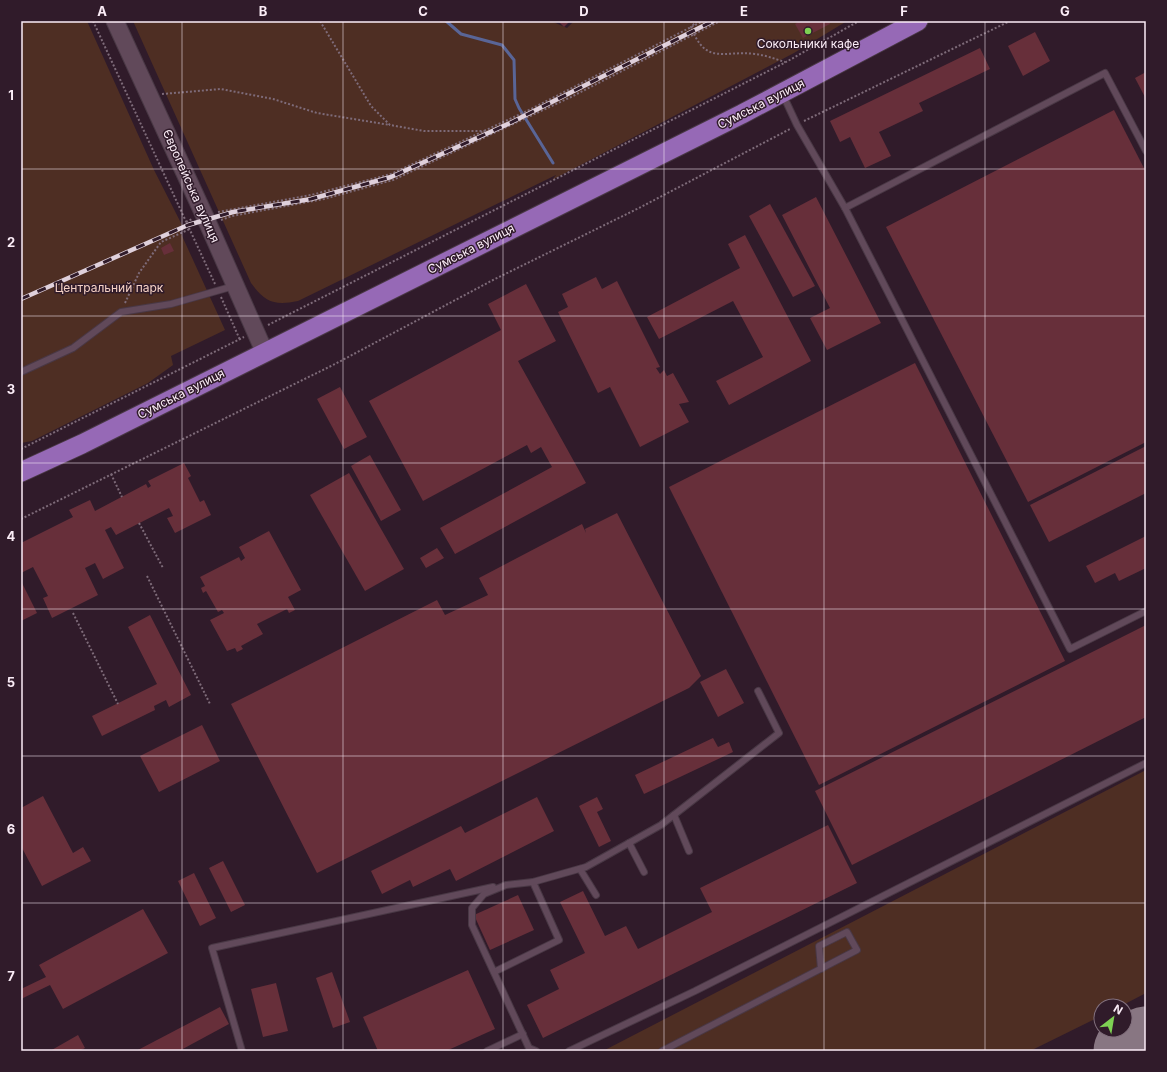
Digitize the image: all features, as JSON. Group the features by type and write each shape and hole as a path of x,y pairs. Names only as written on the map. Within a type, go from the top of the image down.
{"main road":[{"name":"Європейська вулиця","path":"115,21 265,353"},
{"name":"Сумська вулиця","path":"21,472 82,444 782,94 918,21"}],"lane":[{"path":"845,208 1105,73 1146,151"},
{"path":"782,94 797,125 845,208 1070,649 1146,611"},
{"path":"21,372 73,348 121,312 171,304 235,286"},
{"path":"242,1051 212,948 506,885 533,882 580,869 661,825 779,732 758,691"},
{"path":"569,1051 696,991 1146,763"},
{"path":"674,815 689,851"},
{"path":"629,843 644,872"},
{"path":"580,869 596,895"},
{"path":"494,972 559,940 533,882"},
{"path":"506,885 484,894 472,908 472,925 529,1048 536,1051"},
{"path":"662,1051 821,969 857,950 847,932 819,946 821,969"},
{"path":"487,1051 523,1034"}],"path":[{"path":"93,21 240,340"},
{"path":"320,21 371,106 390,125"},
{"path":"691,27 697,21"},
{"path":"217,212 312,195 380,177 515,117 702,21"},
{"path":"220,220 232,216 324,199 393,180 518,122 720,21"},
{"path":"21,449 240,340 786,62 859,21"},
{"path":"21,519 335,364 493,280 646,204 797,125 1010,21"},
{"path":"691,27 697,42 715,54 753,54 786,62"},
{"path":"149,95 220,89 273,98 317,113 424,131 486,131"},
{"path":"121,312 139,273 161,242 190,229"},
{"path":"111,474 122,497"},
{"path":"139,524 163,568"},
{"path":"147,576 210,704"},
{"path":"73,613 118,704"}],"green space":[{"name":"Центральний парк","path":"21,21 87,21 154,170 182,225 178,227 225,330 171,356 173,365 148,383 32,441 21,443"},
{"path":"133,21 551,21 567,28 574,21 847,21 794,53 552,180 556,175 298,301 276,303 261,295 251,283"},
{"path":"1146,770 1146,993 1133,1000 1133,998 1093,998 1093,1020 1030,1051 603,1051"}],"building":[{"path":"558,21 570,21 564,27"},
{"name":"Сокольники кафе","path":"800,21 829,21 830,24 803,38 795,24"},
{"path":"1035,32 1050,61 1023,76 1008,46"},
{"path":"980,48 990,69 919,103 923,111 879,132 891,156 865,168 850,137 840,142 830,121"},
{"path":"1146,72 1146,99 1135,78"},
{"path":"1114,110 1146,172 1146,442 1028,502 886,227"},
{"path":"816,197 881,323 827,350 810,318 830,308 782,215"},
{"path":"770,204 815,286 793,297 749,216"},
{"path":"745,235 811,361 729,405 716,381 763,357 733,301 659,339 647,317 740,268 728,244"},
{"path":"170,243 174,251 164,255 161,248"},
{"path":"596,277 602,289 617,281 660,367 656,368 660,374 664,370 667,376 673,373 689,402 679,404 689,422 640,447 610,387 598,393 558,312 568,307 562,294"},
{"path":"526,284 556,341 518,361 586,483 455,554 440,528 552,467 541,447 531,453 527,445 423,501 369,401 501,330 488,304"},
{"path":"915,363 1065,661 819,785 669,487"},
{"path":"340,387 367,437 344,449 317,399"},
{"path":"1146,446 1146,493 1049,542 1030,505"},
{"path":"370,455 401,510 381,521 351,466"},
{"path":"184,463 191,476 188,478 200,502 204,500 211,515 175,533 167,518 173,516 169,508 116,535 111,527 105,530 124,568 103,579 95,563 85,568 98,595 52,618 43,598 48,596 33,567 21,573 21,543 73,517 69,510 90,500 95,511 146,484 148,488 151,486 148,481"},
{"path":"349,473 404,569 365,591 310,495"},
{"path":"617,513 701,676 689,688 317,873 231,704 437,600 445,615 488,595 479,578 582,524 586,533 585,529"},
{"path":"269,531 301,590 288,597 295,610 289,613 287,609 257,624 263,634 241,646 243,649 237,652 235,648 227,651 210,620 224,613 222,610 218,612 206,591 203,593 201,588 205,586 200,577 239,557 241,561 245,558 239,547"},
{"path":"1146,536 1146,568 1119,581 1115,573 1095,583 1086,566"},
{"path":"437,548 444,558 426,568 420,558"},
{"path":"21,581 37,613 21,621"},
{"path":"150,615 191,695 169,707 166,700 154,706 155,710 102,736 92,716 157,684 128,627"},
{"path":"1146,625 1146,717 852,865 815,791"},
{"path":"726,669 744,703 718,717 700,682"},
{"path":"202,725 220,761 159,792 140,756"},
{"path":"713,738 718,747 729,742 733,752 644,794 635,775"},
{"path":"43,796 73,853 83,847 91,861 42,886 21,846 21,808"},
{"path":"537,797 554,831 456,881 450,869 413,887 410,880 382,894 371,871 461,826 465,833"},
{"path":"597,797 603,809 597,812 611,841 599,847 579,806"},
{"path":"828,825 857,883 543,1038 527,1005 559,989 550,970 585,953 560,902 583,891 605,936 626,926 638,949 712,912 700,888"},
{"path":"223,861 245,905 231,912 209,868"},
{"path":"194,873 216,918 200,926 178,881"},
{"path":"518,895 534,930 490,950 474,915"},
{"path":"143,909 168,953 63,1009 50,985 21,999 21,989 46,977 39,965"},
{"path":"468,970 495,1029 446,1051 378,1051 363,1017"},
{"path":"332,972 350,1022 333,1028 316,978"},
{"path":"276,983 288,1031 263,1037 251,989"},
{"path":"220,1007 229,1024 179,1051 136,1051"},
{"path":"78,1035 85,1048 79,1051 50,1051"}],"waterway":[{"path":"446,21 461,34 502,45 514,60 515,99 553,163"}],"runway":[{"path":"1130,1051 1146,1043"}],"railway":[{"path":"21,299 188,225 233,212 311,199 391,177 510,123 713,21"}],"place":[{"name":"Сокольники кафе","path":"808,31"}]}
